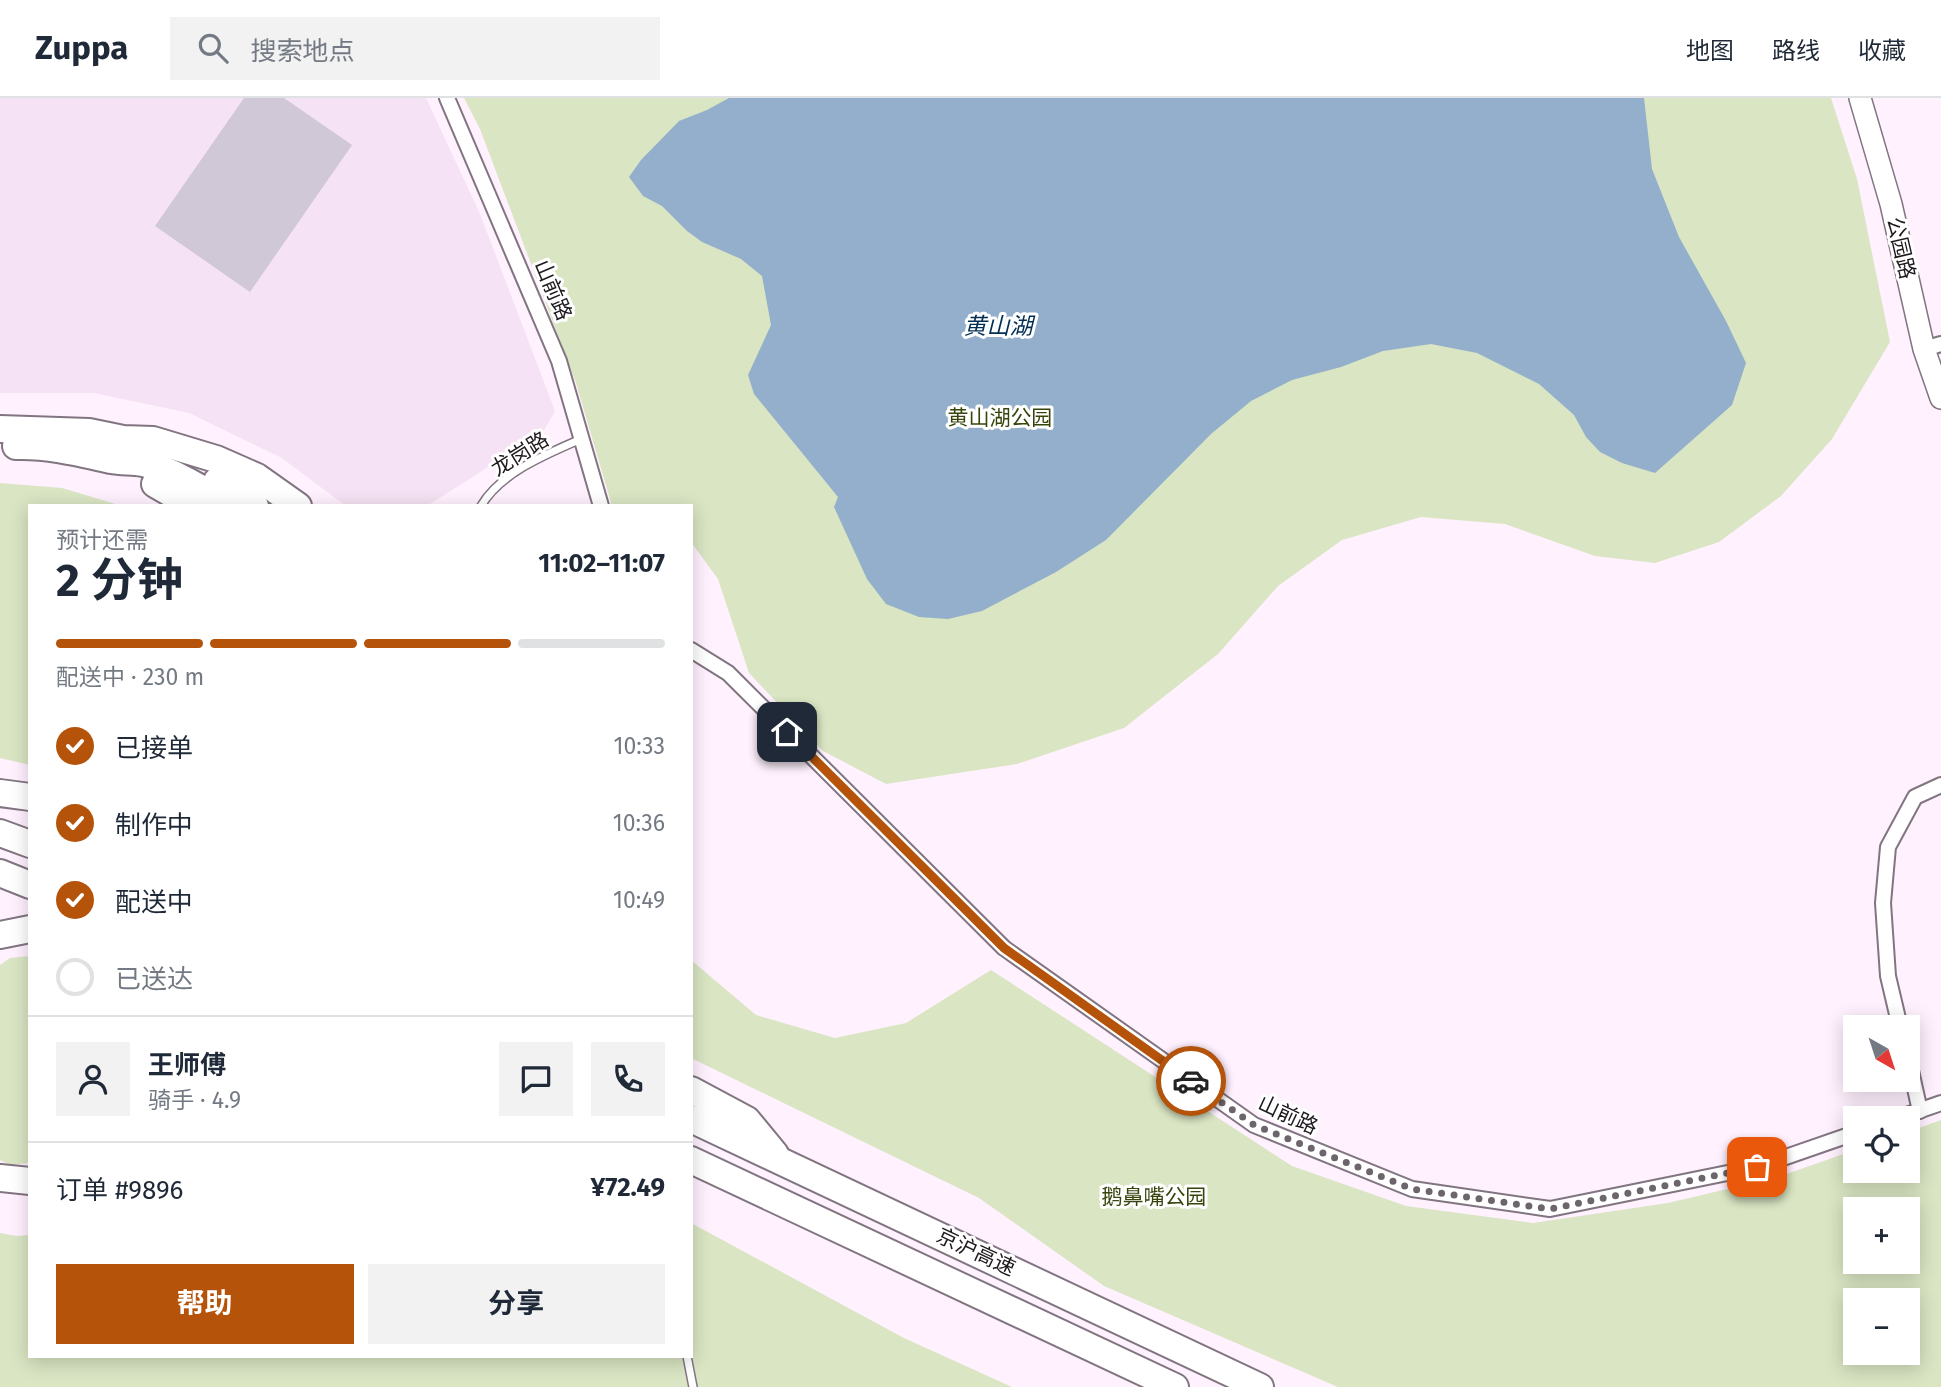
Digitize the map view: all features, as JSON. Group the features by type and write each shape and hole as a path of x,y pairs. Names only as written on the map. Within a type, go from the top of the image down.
{"highway":[{"path":"0,429 89,432 144,463 199,486 227,504"},
{"path":"0,446 30,446 86,453 119,450 153,440 216,459 257,477 295,504"},
{"path":"119,450 190,504"},
{"path":"119,450 206,474 252,504"},
{"path":"0,793 28,797"},
{"path":"0,833 28,843"},
{"path":"0,873 28,884"},
{"path":"0,935 28,929"},
{"path":"693,1091 747,1120 778,1159"},
{"name":"京沪高速","path":"693,1120 1260,1387"},
{"name":"京沪高速","path":"693,1161 1175,1387"},
{"path":"0,1178 28,1181"},
{"path":"0,1193 28,1195"}],"street":[{"name":"山前路","path":"447,98 559,361 600,504"},
{"name":"公园路","path":"1860,98 1932,347 1941,398"},
{"name":"山前路","path":"693,651 728,673 1004,948 1254,1125 1412,1189 1550,1209 1757,1167 1843,1137"},
{"path":"1897,1015 1888,976 1883,904 1888,847 1915,797 1941,785"},
{"path":"1920,1111 1941,1103"}],"lane":[{"name":"龙岗路","path":"482,504 511,475 582,439"},
{"path":"687,1358 693,1387"}],"shaded area":[{"path":"0,98 426,98 480,214 555,411 543,432 430,504 343,504 282,458 189,413 94,393 0,393"}],"green space":[{"name":"黄山湖公园","path":"464,98 1831,98 1857,179 1890,342 1832,439 1781,496 1719,542 1655,563 1595,556 1505,524 1421,517 1342,540 1278,586 1218,654 1124,728 1017,764 886,784 823,751 749,673 718,579 693,545 693,504 611,504 576,383 480,129"},
{"path":"0,483 62,488 115,504 28,504 28,765 0,758"},
{"path":"28,956 28,1163 10,1165 0,1160 0,965 10,958"},
{"name":"鹅鼻嘴公园","path":"693,962 756,1015 835,1038 906,1023 991,970 1292,1166 1406,1206 1533,1223 1668,1203 1778,1177 1843,1154 1843,1183 1920,1183 1920,1128 1941,1120 1941,1387 1338,1387 1104,1286 979,1198 693,1059"},
{"path":"693,1224 904,1338 1012,1387 0,1387 0,1233 28,1235 28,1358 693,1358"}],"water":[{"name":"黄山湖","path":"729,98 1644,98 1652,169 1679,237 1746,363 1732,405 1655,473 1622,463 1600,452 1586,437 1574,415 1539,384 1477,353 1431,344 1383,351 1341,367 1292,380 1251,401 1211,434 1106,540 1056,572 982,611 948,619 919,617 886,604 867,579 834,507 838,497 754,394 748,375 771,325 762,276 741,259 702,242 687,231 662,206 643,196 629,177 641,160 679,121"}],"building":[{"path":"244,98 284,98 352,145 250,292 155,226"}],"way so far":[{"path":"1191,1081 1254,1125 1412,1189 1550,1209 1757,1167"}],"route":[{"path":"787,732 1004,948 1191,1081"}]}
